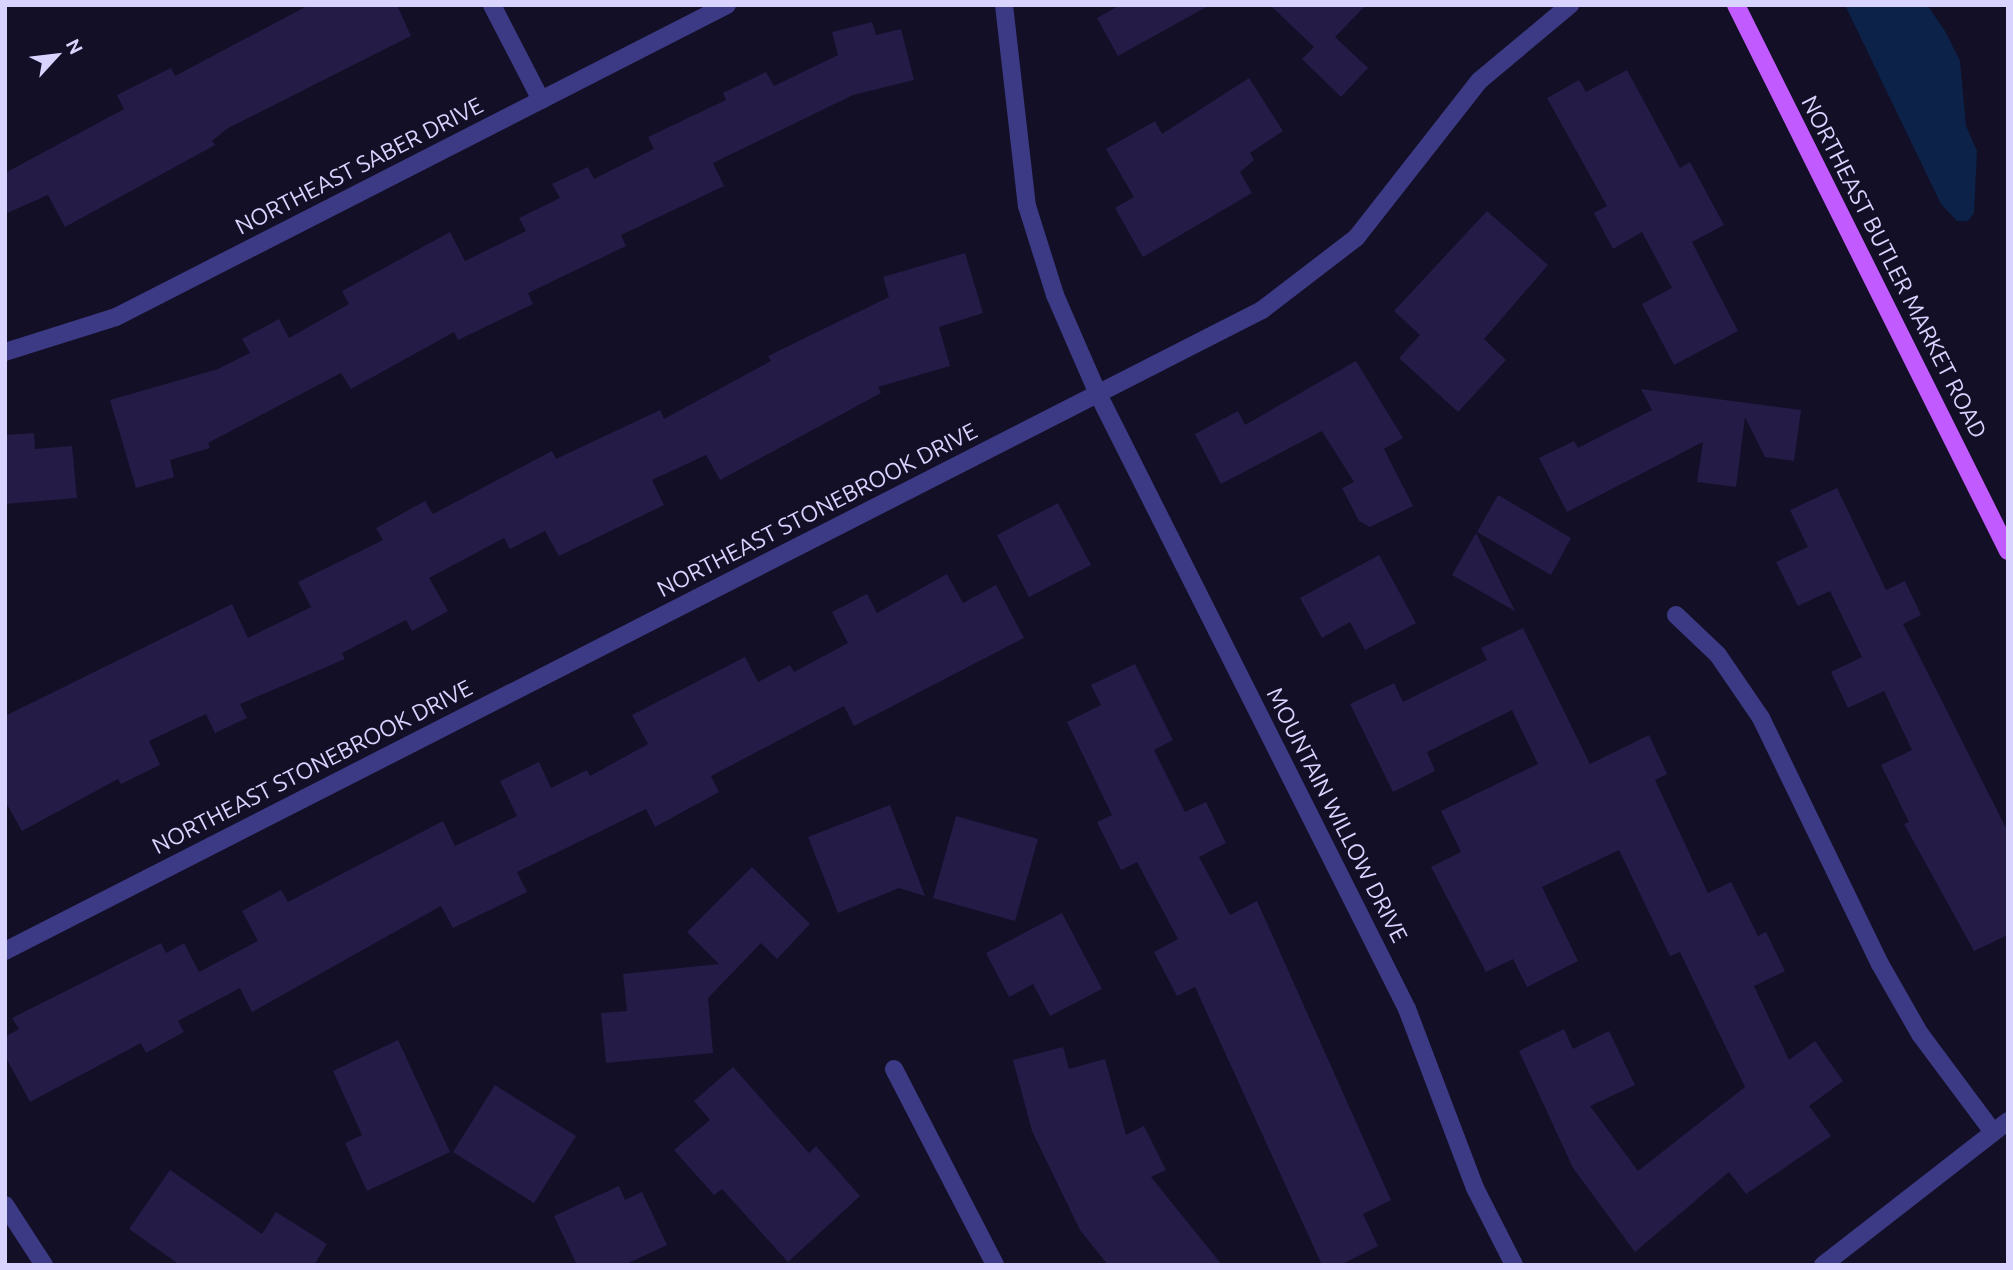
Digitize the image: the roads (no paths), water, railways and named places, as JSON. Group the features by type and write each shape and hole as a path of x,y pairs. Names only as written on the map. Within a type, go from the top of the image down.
{"main road":[{"name":"NORTHEAST BUTLER MARKET ROAD","path":"1736,5 2008,551"}],"street":[{"path":"492,5 541,100"},
{"name":"NORTHEAST SABER DRIVE","path":"5,352 116,317 727,5"},
{"name":"MOUNTAIN WILLOW DRIVE","path":"1004,5 1027,206 1055,295 1098,394 1407,1009 1475,1188 1514,1265"},
{"name":"NORTHEAST STONEBROOK DRIVE","path":"5,951 1262,310 1356,238 1479,82 1570,5"},
{"path":"1676,615 1718,655 1760,718 1880,964 1920,1034 2001,1126 1823,1265"},
{"path":"894,1069 995,1265"},
{"path":"5,1205 44,1265"}],"water":[{"path":"1845,5 1927,5 1945,31 1960,61 1966,126 1977,151 1974,213 1968,221 1957,221 1941,204"}]}
